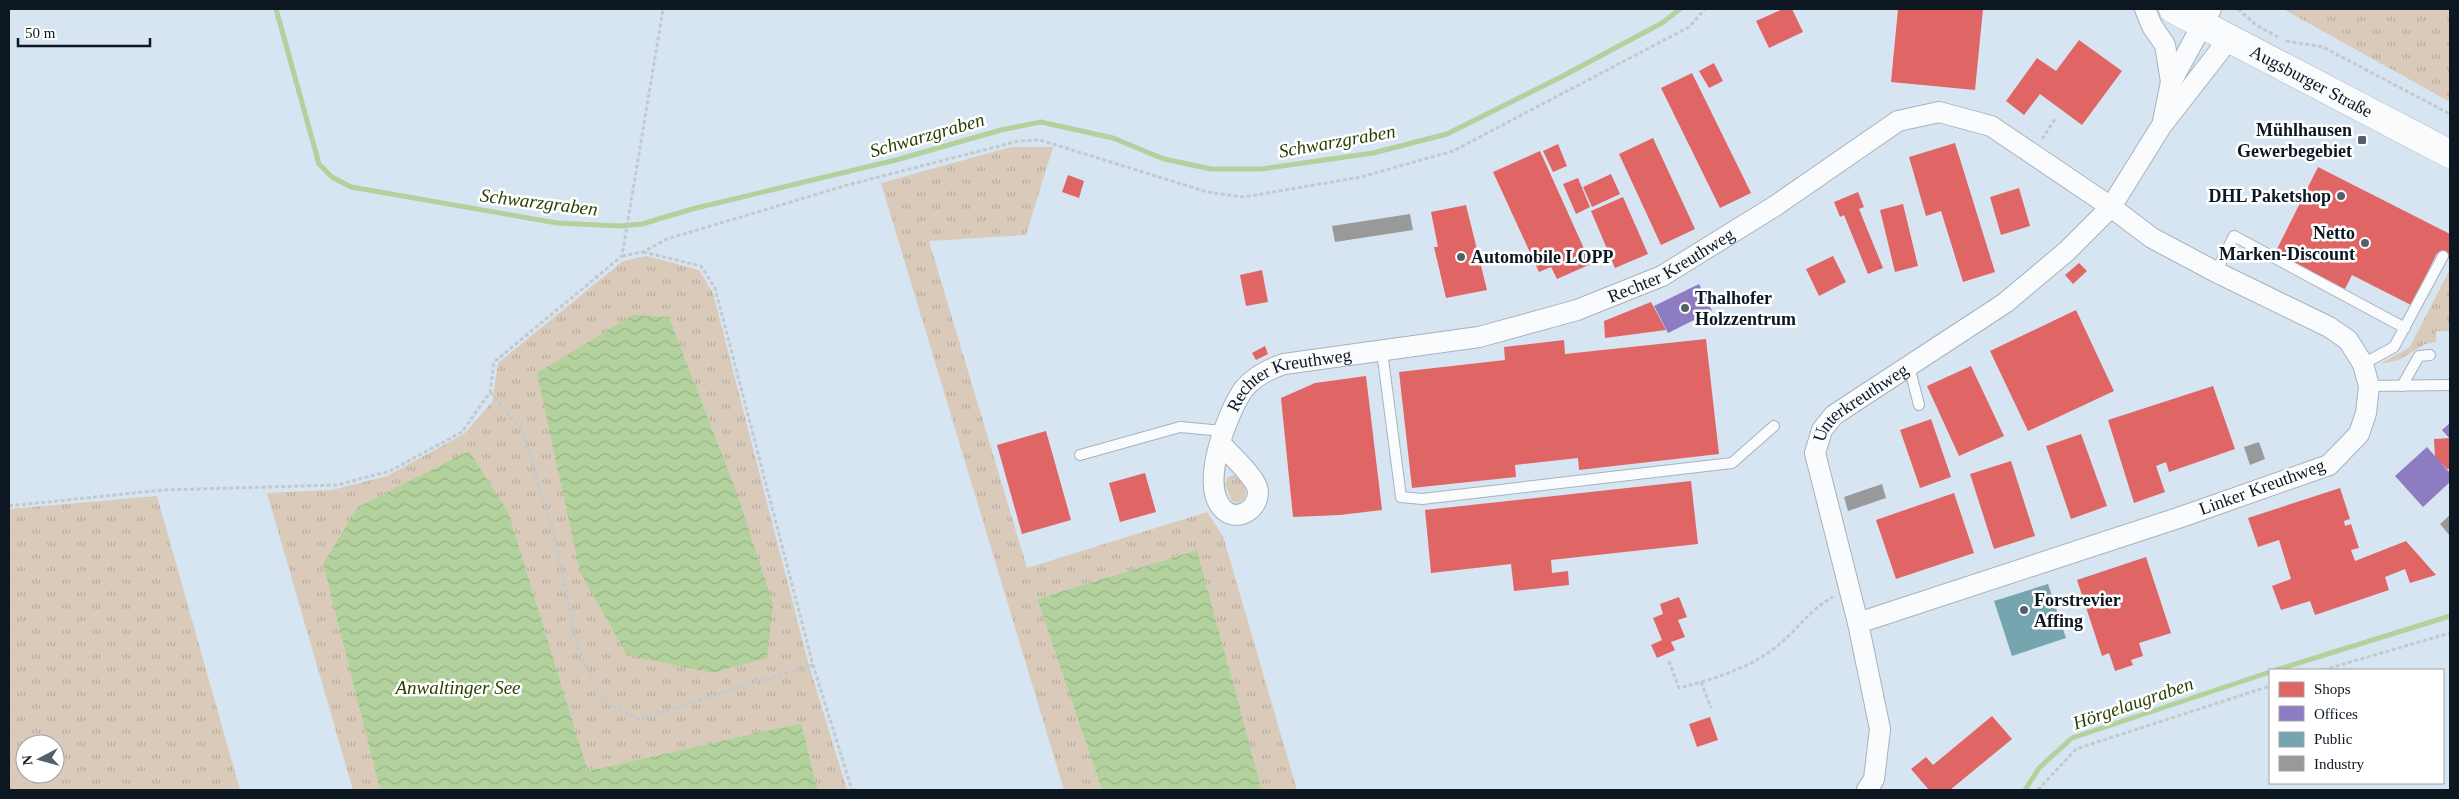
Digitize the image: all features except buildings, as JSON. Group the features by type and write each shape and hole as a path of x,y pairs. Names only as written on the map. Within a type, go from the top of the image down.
{"main road":[{"name":"Augsburger Straße","path":"2173,9 2207,17 2228,39 2450,154"}],"street":[{"name":"Unterkreuthweg","path":"2145,9 2152,26 2165,45 2171,82"},
{"name":"Unterkreuthweg","path":"2162,125 2171,82 2207,17"},
{"name":"Unterkreuthweg","path":"1867,790 1874,779 1880,729 1858,623 1814,453 1822,430 1834,415 2005,303 2067,251 2111,207 2162,125 2228,39"},
{"name":"Rechter Kreuthweg","path":"1222,437 1244,390 1270,369 1284,364 1479,337 1577,310 1662,276 1775,206 1898,121 1938,112 1991,126 2111,207"},
{"name":"Linker Kreuthweg","path":"1858,623 2184,516 2329,465 2359,434 2366,413 2369,386 2363,364 2348,340 2329,326 2216,272 2152,238 2111,207"}],"lane":[{"path":"2216,272 2234,236 2405,328"},
{"path":"2363,364 2394,347 2444,256"},
{"path":"1382,351 1401,497 1422,499 1732,463 1774,426"},
{"path":"2402,386 2419,356 2430,355"},
{"path":"1909,366 1920,405"},
{"path":"2369,386 2450,385"},
{"path":"1080,455 1180,427 1222,437"}],"path":[{"path":"622,256 663,9"},
{"path":"9,506 162,490 337,485 390,471 462,432 490,392 494,362 622,256 643,252 667,239 823,192 1019,141 1040,140 1207,192 1244,197 1361,177 1453,152 1689,27 1705,9"},
{"path":"2238,9 2256,24 2289,42 2323,47 2450,114"},
{"path":"2032,154 2055,119"},
{"path":"643,252 701,266 714,288 813,666 852,790"},
{"path":"490,392 522,430 555,539 578,649 603,701 639,719 813,666"},
{"path":"1668,661 1679,688 1728,673 1772,650 1818,605 1848,589"},
{"path":"2326,669 2450,633"},
{"path":"1701,682 1711,708"},
{"path":"2038,790 2076,749 2269,686"}],"green space":[{"path":"2283,9 2450,9 2450,102"},
{"path":"1011,147 1053,147 1026,235 929,241 1027,568 1207,512 1223,536 1297,790 1262,790 1197,550 1037,599 1102,790 1064,790 881,183"},
{"path":"647,256 699,270 713,293 808,662 847,790 818,790 801,723 588,771 509,514 323,564 380,790 353,790 267,493 332,490 387,476 464,434 492,402 498,363 623,261","holes":["669,317 737,493 773,603"]},
{"path":"2450,269 2450,331 2436,331 2436,342 2425,344 2399,360 2380,364 2410,347"},
{"path":"1235,475 1242,483 1246,492 1245,499 1238,503 1232,501 1225,484 1228,477"},
{"path":"157,496 240,790 9,790 9,509"}],"water":[{"path":"633,315 669,317 737,493 773,603 767,658 712,673 627,655 580,572 537,373"},
{"name":"Anwaltinger See","path":"469,451 509,514 588,771 801,723 818,790 380,790 323,564 358,507"},
{"path":"1197,550 1262,790 1102,790 1037,599"}],"waterway":[{"name":"Schwarzgraben","path":"276,9 319,164 332,177 351,187 557,223 620,226 642,224 692,209 896,160 1001,130 1041,122 1113,138 1164,159 1211,169 1261,169 1373,153 1447,134 1561,77 1662,23 1680,9"},
{"name":"Hörgelaugraben","path":"2279,669 2450,616"},
{"name":"Hörgelaugraben","path":"2025,790 2039,768 2072,738 2269,672"}],"place":[{"name":"Mühlhausen Gewerbegebiet","path":"2362,140"},
{"name":"DHL Paketshop","path":"2341,196"},
{"name":"Netto Marken-Discount","path":"2365,243"},
{"name":"Automobile LOPP","path":"1461,257"},
{"name":"Thalhofer Holzzentrum","path":"1685,308"},
{"name":"Forstrevier Affing","path":"2024,610"}]}
